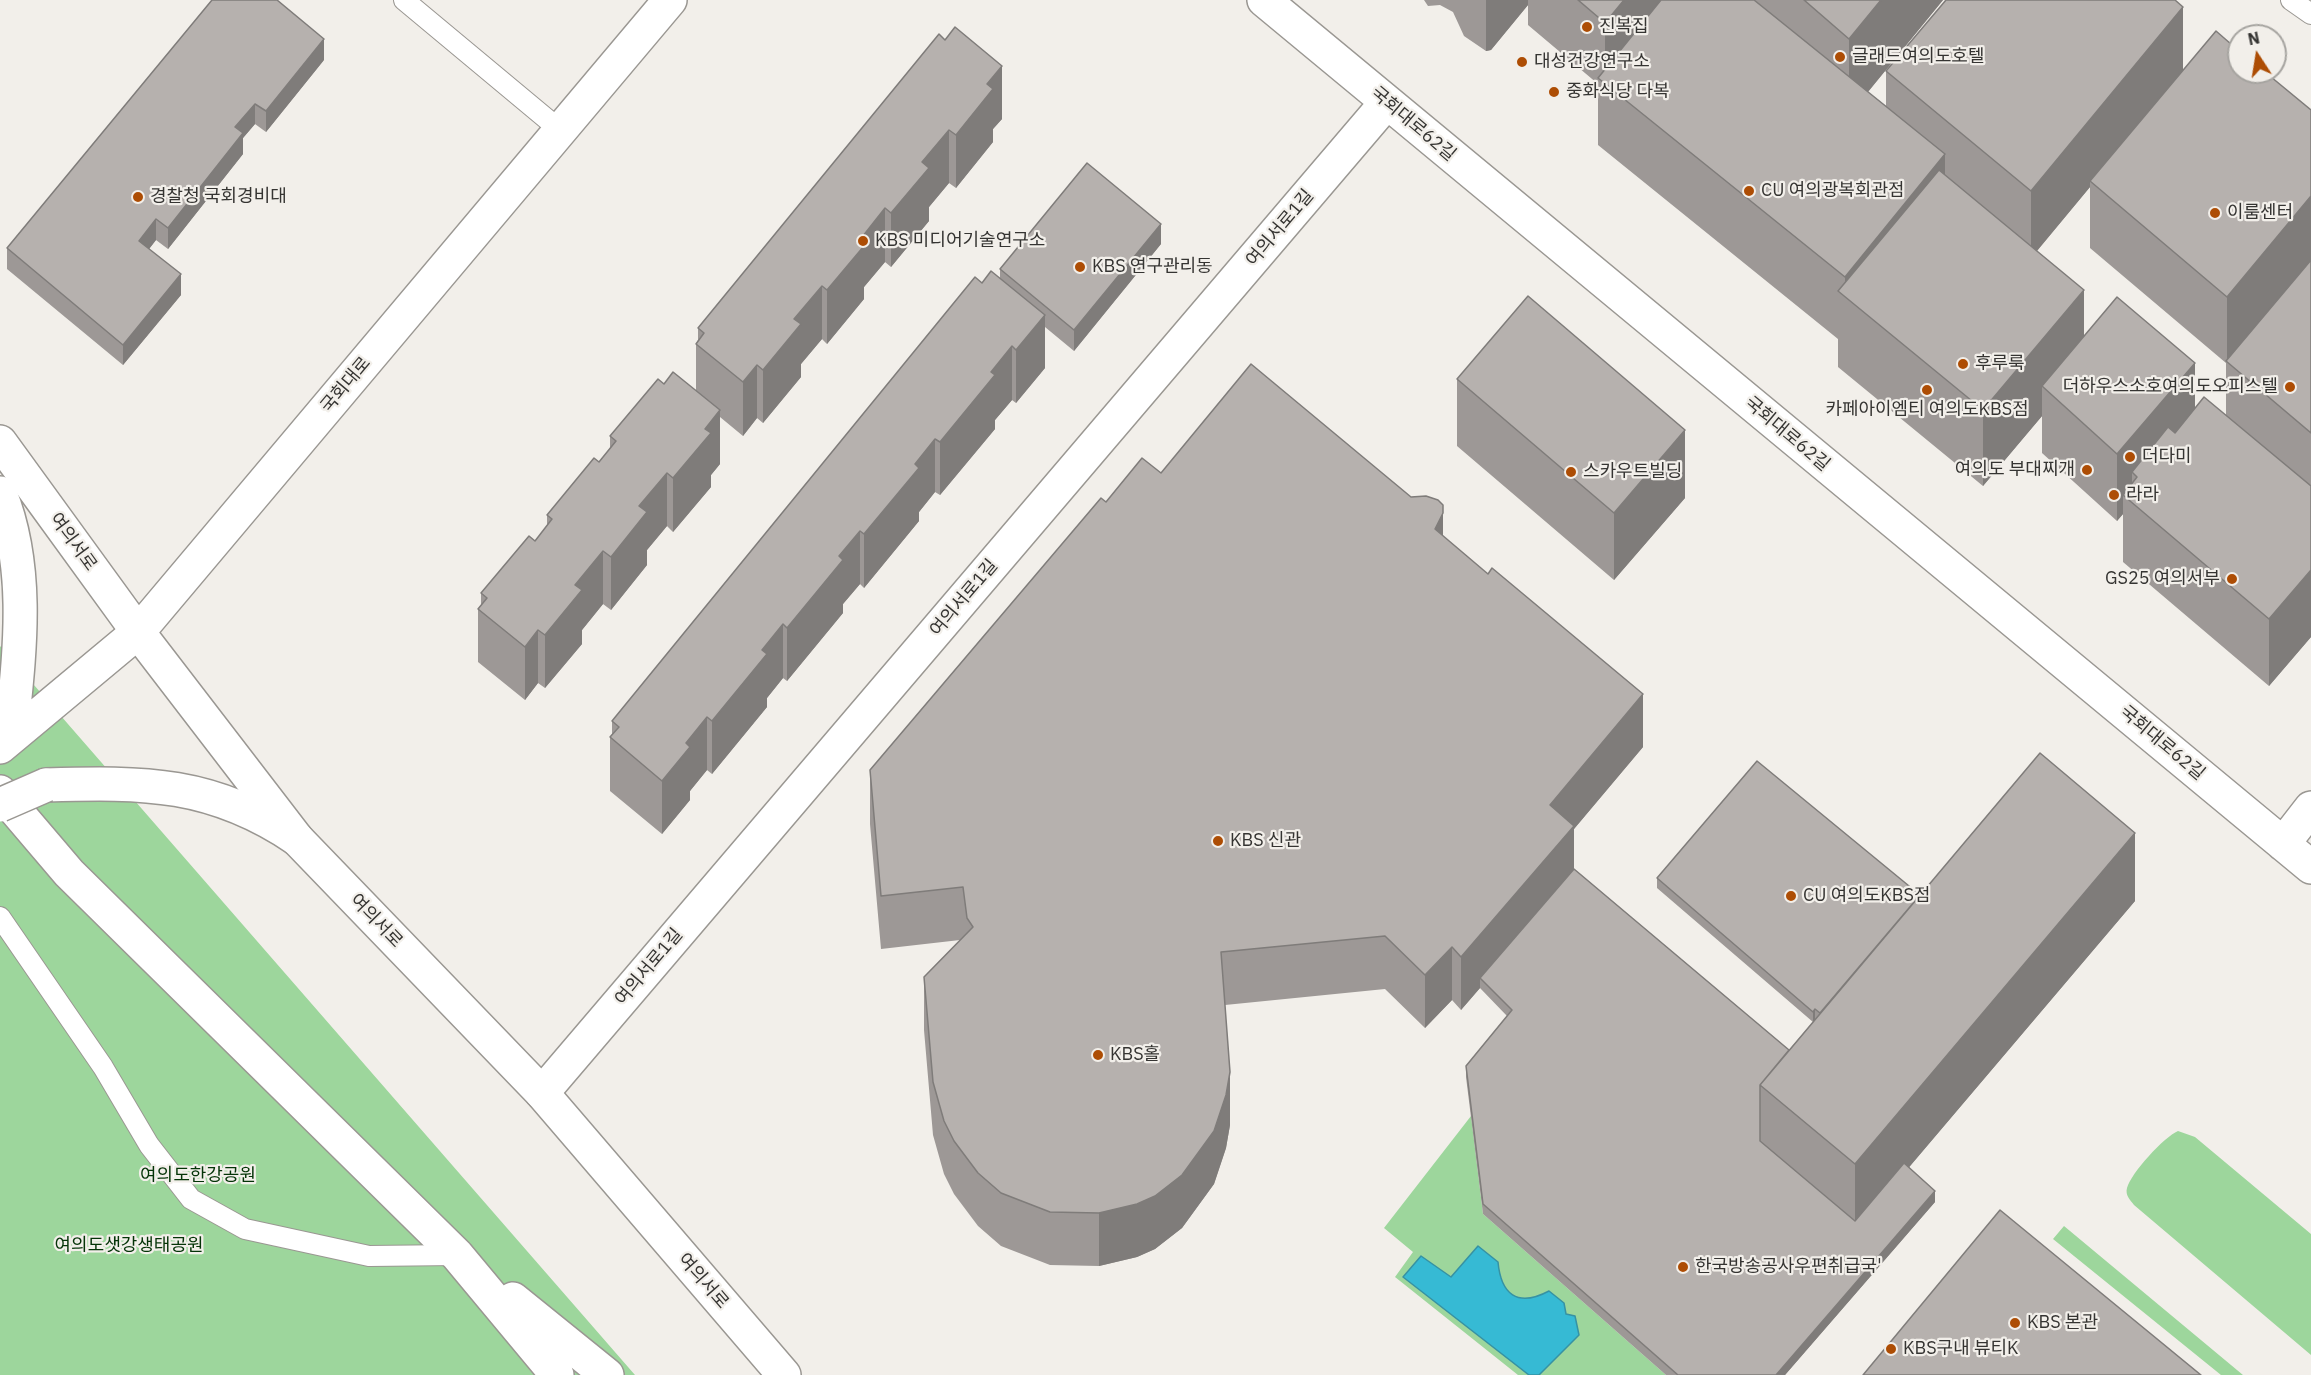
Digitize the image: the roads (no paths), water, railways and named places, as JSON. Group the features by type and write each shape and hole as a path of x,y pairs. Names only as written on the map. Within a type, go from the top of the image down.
{"main road":[{"name":"국회대로","path":"5,742 138,632 670,0"},
{"name":"국회대로62길","path":"1264,0 2311,867"},
{"name":"여의서로1길","path":"542,1093 1387,102"},
{"name":"여의서로","path":"0,442 138,632 297,839 542,1093 784,1375"},
{"path":"0,493 10,519 21,634 5,742"},
{"path":"0,805 46,785 116,783 202,793 268,819 297,839"},
{"path":"0,792 69,873 457,1255 557,1375"},
{"path":"2283,844 2311,808"},
{"path":"457,1255 607,1375"}],"lane":[{"path":"404,0 561,130"},
{"path":"2291,0 2311,14"},
{"path":"0,917 103,1067 149,1146 191,1199 245,1229 369,1256 457,1255"}],"water":[{"path":"1478,1246 1498,1262 1503,1282 1513,1295 1528,1298 1549,1291 1564,1303 1566,1314 1575,1316 1579,1335 1539,1375 1529,1375 1403,1277 1421,1256 1451,1277"}],"place":[{"name":"진복집","path":"1587,27"},
{"name":"글래드여의도호텔","path":"1840,57"},
{"name":"대성건강연구소","path":"1522,62"},
{"name":"중화식당 다복","path":"1554,92"},
{"name":"CU 여의광복회관점","path":"1749,191"},
{"name":"경찰청 국회경비대","path":"138,197"},
{"name":"이룸센터","path":"2215,213"},
{"name":"KBS 미디어기술연구소","path":"863,241"},
{"name":"KBS 연구관리동","path":"1080,267"},
{"name":"후루룩","path":"1963,364"},
{"name":"더하우스소호여의도오피스텔","path":"2290,387"},
{"name":"카페아이엠티 여의도KBS점","path":"1927,390"},
{"name":"더다미","path":"2130,457"},
{"name":"여의도 부대찌개","path":"2087,470"},
{"name":"스카우트빌딩","path":"1571,472"},
{"name":"라라","path":"2114,495"},
{"name":"GS25 여의서부","path":"2232,579"},
{"name":"KBS 신관","path":"1218,841"},
{"name":"CU 여의도KBS점","path":"1791,896"},
{"name":"KBS홀","path":"1098,1055"},
{"name":"한국방송공사우편취급국'","path":"1683,1267"},
{"name":"KBS 본관","path":"2015,1323"},
{"name":"KBS구내 뷰티K","path":"1891,1349"}],"park label":[{"name":"여의도한강공원","path":"198,1176"},
{"name":"여의도샛강생태공원","path":"129,1246"}]}
